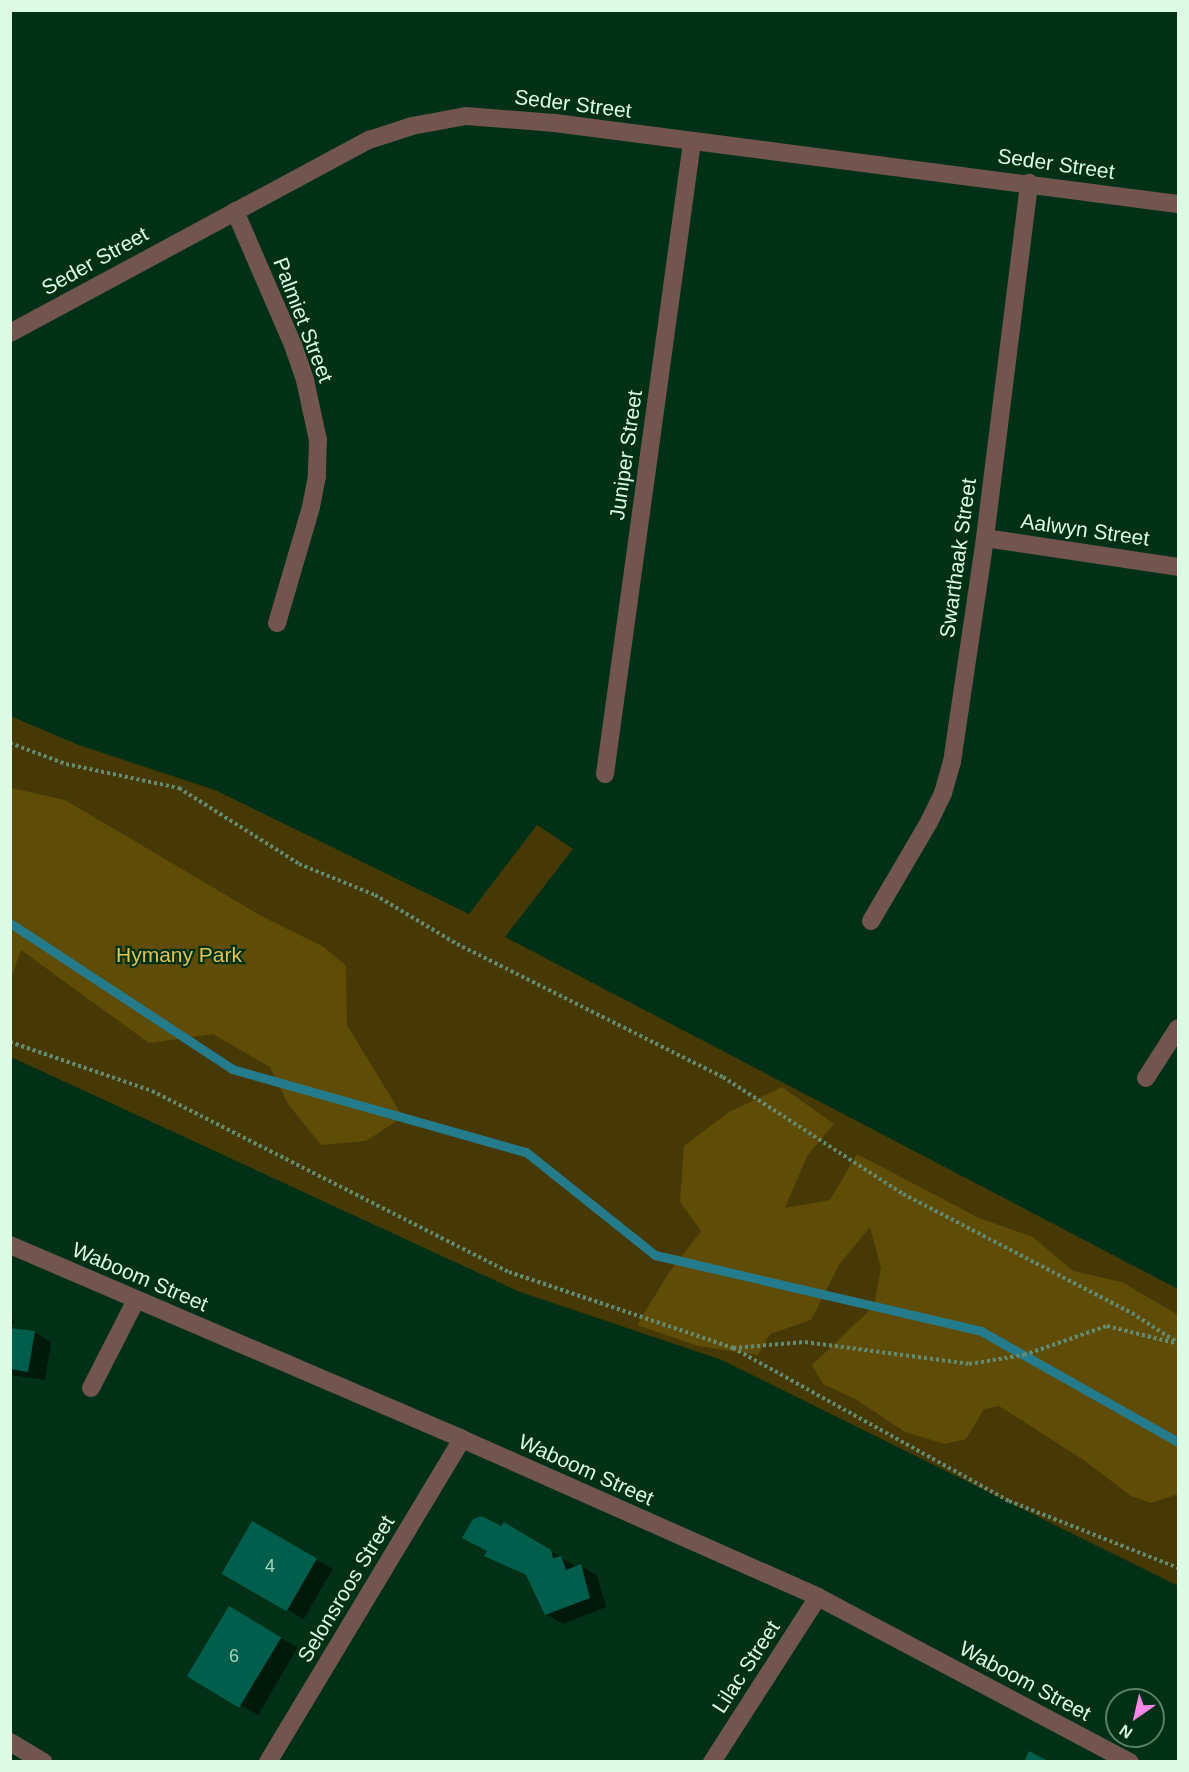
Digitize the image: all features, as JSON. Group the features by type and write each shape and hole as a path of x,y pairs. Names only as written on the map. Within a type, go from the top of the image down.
{"street":[{"name":"Seder Street","path":"10,333 369,140 438,120 466,116 494,117 1029,183 1179,204"},
{"name":"Juniper Street","path":"605,774 692,142"},
{"name":"Swarthaak Street","path":"872,921 909,859 943,793 952,762 985,538 1029,183"},
{"name":"Palmiet Street","path":"235,211 293,345 305,380 318,440 317,476 311,507 277,623"},
{"name":"Aalwyn Street","path":"985,538 1179,567"},
{"path":"1146,1078 1179,1028"},
{"name":"Waboom Street","path":"10,1245 462,1439 818,1597 1130,1761"},
{"path":"91,1388 136,1300"},
{"name":"Selonsroos Street","path":"268,1761 462,1439"},
{"name":"Lilac Street","path":"712,1761 818,1597"},
{"path":"13,1749 43,1761"}],"path":[{"path":"10,743 66,764 179,788 299,864 375,895 457,944 723,1077 903,1194 1132,1313 1179,1343 1107,1326 1024,1355 969,1364 805,1342 733,1348"},
{"path":"10,1042 152,1091 509,1272 733,1348 1009,1501 1179,1568"}],"green space":[{"name":"Hymany Park","path":"10,716 79,745 215,790 469,914 537,825 573,849 505,937 1178,1289 1178,1586 722,1360 520,1292 11,1057"},
{"path":"11,788 65,800 263,917 324,947 346,966 347,1025 403,1117 366,1141 321,1145 288,1104 270,1067 213,1034 149,1043 21,950 11,978"},
{"path":"782,1087 834,1124 807,1156 785,1208 830,1200 857,1154 979,1218 1033,1237 1073,1271 1122,1282 1178,1315 1178,1494 1151,1503 1131,1496 1085,1461 999,1406 984,1409 966,1439 945,1444 905,1432 857,1400 823,1384 812,1365 874,1306 881,1268 870,1227 839,1265 811,1320 770,1334 758,1355 698,1346 637,1325 668,1274 701,1231 680,1202 684,1146 729,1112"}],"building":[{"path":"10,1328 35,1331 28,1372 10,1369"},
{"path":"482,1516 501,1526 504,1522 551,1550 553,1558 561,1556 566,1570 581,1564 590,1598 545,1615 526,1575 484,1556 487,1551 462,1538 473,1519"},
{"path":"252,1521 317,1558 286,1611 222,1574"},
{"path":"229,1606 281,1637 239,1708 187,1676"},
{"path":"1029,1751 1050,1762 1024,1762"}],"waterway":[{"path":"10,923 232,1069 526,1152 655,1255 981,1331 1178,1442"}]}
